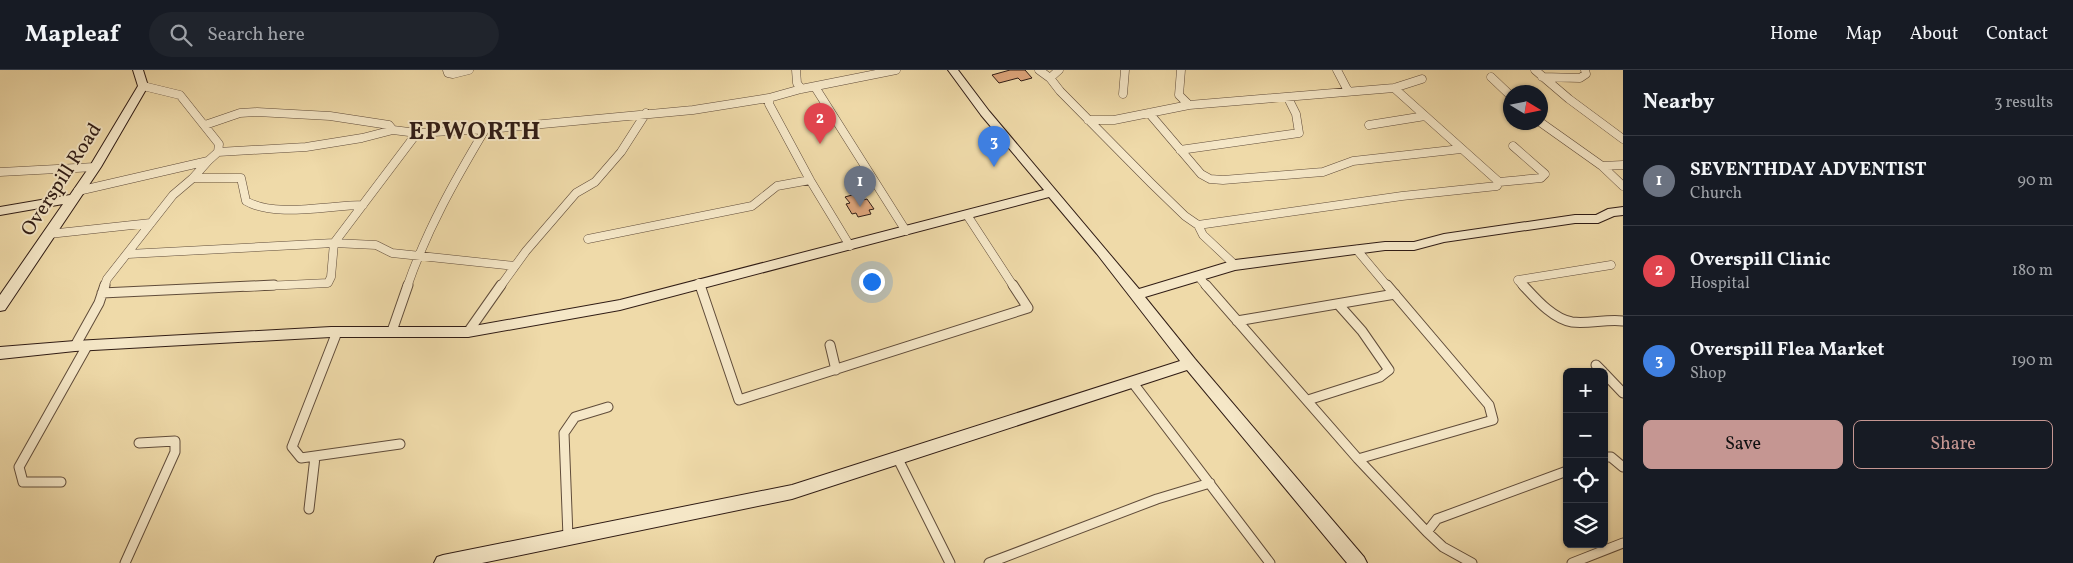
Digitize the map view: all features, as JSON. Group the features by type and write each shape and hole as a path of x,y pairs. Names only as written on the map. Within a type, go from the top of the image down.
{"street":[{"path":"138,70 143,86 180,95 206,125 218,144 218,152"},
{"path":"447,70 448,73 453,74 469,70"},
{"path":"796,70 797,83 801,89"},
{"path":"61,482 23,482 19,467 81,346 107,279 173,195 193,178 218,152 306,148 362,138 393,130 417,133 694,110 769,98 877,72 896,70"},
{"path":"953,70 985,113 1138,294 1190,363 1358,563"},
{"path":"1039,70 1050,78 1088,120 1185,216 1198,225 1203,235 1235,266"},
{"path":"1050,78 1058,70"},
{"path":"1122,94 1125,70"},
{"path":"1181,70 1179,95 1189,106"},
{"path":"1337,70 1348,91"},
{"path":"1535,70 1623,139"},
{"path":"1542,77 1580,78 1586,74 1585,70"},
{"path":"1491,77 1503,88"},
{"path":"1088,120 1114,120 1189,106 1394,88 1422,79"},
{"name":"Overspill Road","path":"0,306 76,195 143,86"},
{"path":"814,87 906,231"},
{"path":"1394,88 1499,182"},
{"path":"769,98 769,104 810,180 850,246"},
{"path":"1180,150 1299,133 1299,124 1292,102 1288,98"},
{"path":"206,125 240,113 257,112 330,116 389,126 393,130"},
{"path":"468,332 515,266 559,211 576,194 595,182 626,145 646,113"},
{"path":"1149,113 1201,174 1210,179 1223,180 1323,172 1353,161 1461,149"},
{"path":"1369,125 1425,116"},
{"path":"392,331 418,255 445,197 486,128"},
{"path":"1548,128 1602,166 1623,186"},
{"path":"102,293 328,283 331,277 334,243 417,133"},
{"path":"1198,225 1402,196 1497,186 1499,182 1541,178 1545,174 1513,146"},
{"path":"0,212 76,195 208,161"},
{"path":"1602,166 1623,165"},
{"path":"0,172 94,167"},
{"path":"193,178 241,178 246,201 256,207 284,210 338,205 363,206"},
{"path":"588,240 752,206 770,190 778,186 810,180"},
{"path":"0,353 81,346 337,332 468,332 620,305 1052,192"},
{"path":"1138,294 1235,266 1385,246 1414,246 1444,238 1575,219 1598,219 1612,212 1623,210"},
{"path":"700,283 739,400 1028,308 968,215"},
{"path":"50,234 150,223"},
{"path":"128,254 334,243 376,245 392,253 515,266"},
{"path":"1357,250 1489,405 1493,420 1358,459"},
{"path":"1612,266 1518,280 1556,315 1571,322 1612,319 1623,321"},
{"path":"1199,277 1358,459 1427,532 1443,547 1472,563"},
{"path":"1237,321 1395,294"},
{"path":"1308,400 1380,378 1389,370 1362,331 1338,304"},
{"path":"337,332 292,447 301,458 400,444"},
{"path":"830,345 836,370"},
{"path":"443,563 765,499 830,481 1190,363"},
{"path":"1608,377 1623,393"},
{"path":"1133,383 1270,563"},
{"path":"568,537 564,433 575,417 608,407"},
{"path":"124,563 175,452 175,442 168,440 139,444"},
{"path":"309,509 316,457"},
{"path":"1608,457 1611,457 1623,466"},
{"path":"898,459 950,563"},
{"path":"1427,532 1437,520 1563,473"},
{"path":"990,563 1157,499 1210,483"},
{"path":"1572,563 1623,543"}],"building":[{"path":"1010,70 1025,70 1032,78 1021,81 1018,78 999,83 992,75"},
{"path":"859,193 863,200 867,199 874,209 869,210 871,214 858,217 856,213 852,214 846,204 850,203 845,197"}],"place":[{"name":"Overspill Clinic","path":"820,144"},
{"name":"Overspill Flea Market","path":"994,167"},
{"name":"SEVENTHDAY ADVENTIST","path":"860,207"}],"district":[{"name":"EPWORTH","path":"475,132"}]}
